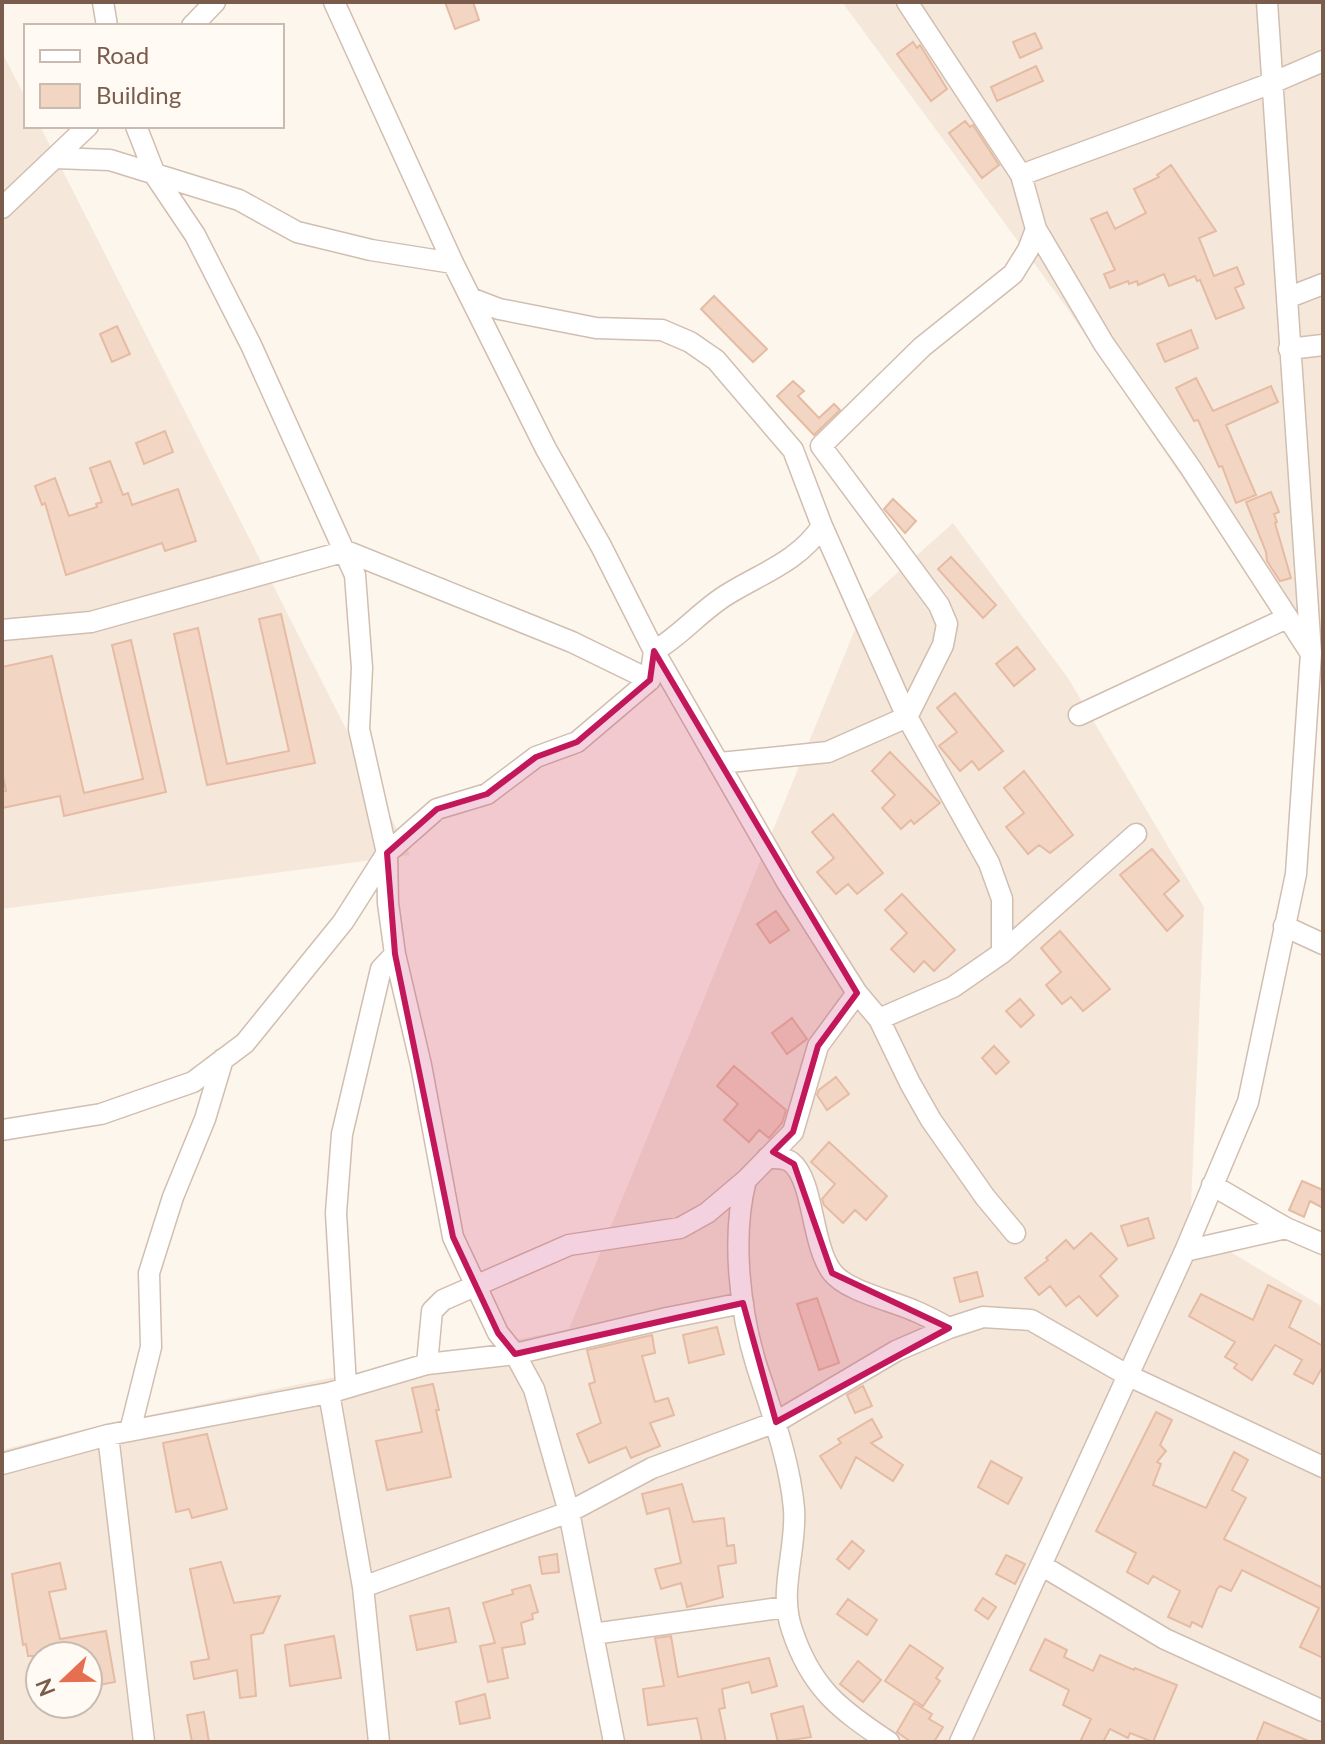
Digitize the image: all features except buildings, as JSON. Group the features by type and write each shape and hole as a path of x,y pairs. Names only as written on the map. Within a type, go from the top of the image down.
{"street":[{"path":"103,2 107,24"},
{"path":"194,24 215,2"},
{"path":"334,2 453,263 546,449 601,546 654,651 788,884 857,993 879,1019 931,1120 985,1197 1015,1233"},
{"path":"907,2 1021,175 1036,229 1104,344 1190,467 1311,653"},
{"path":"960,1742 1185,1251 1248,1102 1296,874 1313,754 1311,653 1314,573 1289,349 1267,2"},
{"path":"1021,175 1272,83 1323,61"},
{"path":"2,208 86,128"},
{"path":"137,128 156,177 195,235 251,345 355,575 362,668 359,729 387,853 388,903 395,954 421,1065 453,1237 498,1333 515,1354 534,1389 569,1512 614,1742"},
{"path":"55,158 110,160 156,177 239,200 297,232 371,250 453,263"},
{"path":"793,450 821,446 922,347 1013,274 1028,250 1036,229"},
{"path":"1287,298 1323,284"},
{"path":"473,299 499,309 596,328 662,330 690,342 716,360 793,450 822,526 907,717 989,863 1002,899 1002,953"},
{"path":"1289,349 1323,345"},
{"path":"720,763 828,752 907,717 943,645 947,624 939,605 821,446"},
{"path":"2,1130 101,1114 193,1082 245,1043 343,922 387,853 437,809 487,794 536,757 577,742 650,680 654,651 727,594 790,559 815,537 822,526"},
{"path":"2,630 91,622 346,551 572,642 650,680"},
{"path":"1079,715 1287,618"},
{"path":"879,1019 953,987 1002,953 1136,834"},
{"path":"1284,926 1323,944"},
{"path":"379,1742 338,1389 336,1213 342,1134 381,969 395,954"},
{"path":"427,1364 432,1311 443,1300 569,1245 680,1228 707,1213 746,1180 793,1132 818,1046 857,993"},
{"path":"130,1431 151,1347 149,1273 173,1197 205,1119 223,1059"},
{"path":"767,1158 783,1158 794,1164 809,1198 817,1241 832,1273 847,1285 916,1311 949,1328"},
{"path":"746,1180 742,1194 739,1256 743,1303 756,1364 776,1422 794,1510 786,1607 792,1631 816,1683 845,1713 889,1742"},
{"path":"1212,1185 1286,1228 1323,1244"},
{"path":"1185,1251 1286,1228"},
{"path":"2,1464 108,1435 338,1389 427,1364 515,1354 743,1303"},
{"path":"363,1587 569,1512 652,1468 776,1422 896,1351 983,1317 1031,1320 1127,1375 1323,1467"},
{"path":"108,1435 144,1742"},
{"path":"1041,1565 1165,1639 1323,1711"},
{"path":"593,1634 786,1607"}],"highlighted area":[{"path":"654,651 857,993 818,1046 793,1132 773,1152 794,1164 832,1273 949,1328 776,1422 743,1303 515,1354 498,1333 453,1237 395,954 387,853 437,809 487,794 536,757 577,742 650,680"}],"shaded area":[{"path":"842,2 1323,2 1323,630 1303,656 1067,308"},
{"path":"2,52 24,95 24,128 41,128 410,855 2,909"},
{"path":"953,523 1068,678 1204,907 1190,1228 1323,1307 1323,1742 2,1742 2,1450 101,1425 569,1329 867,600"}]}
